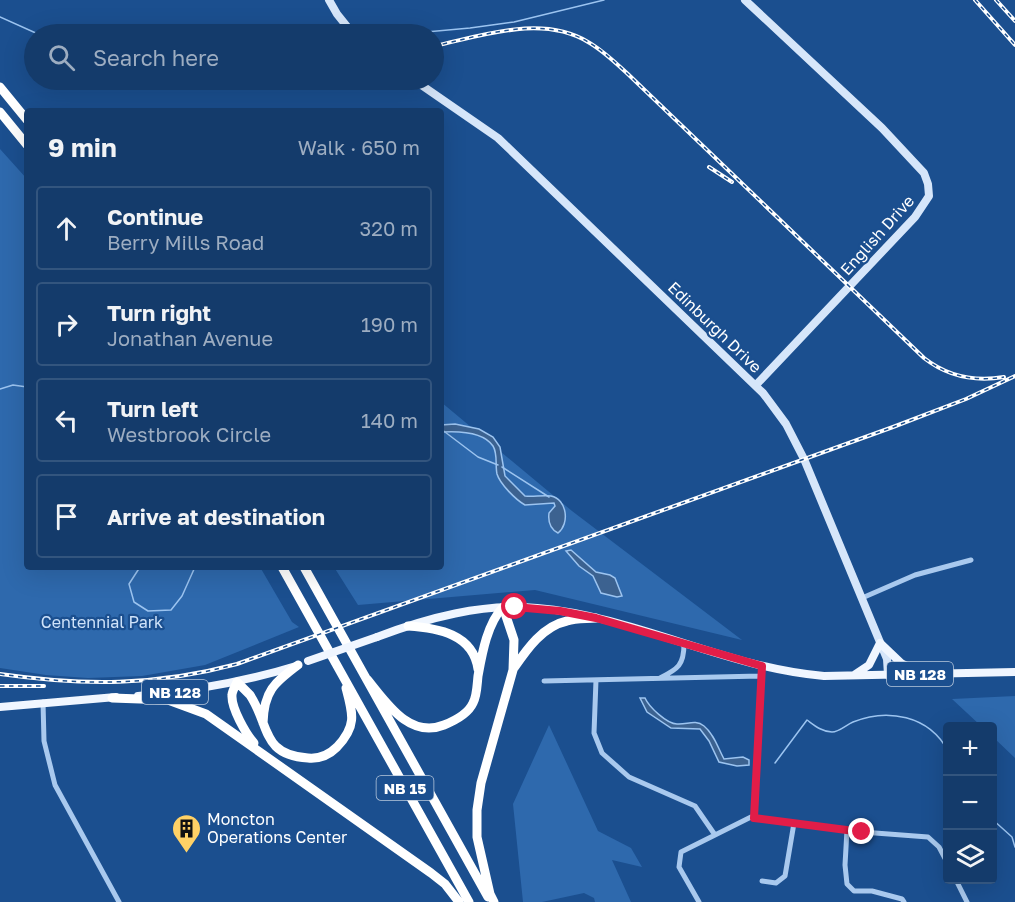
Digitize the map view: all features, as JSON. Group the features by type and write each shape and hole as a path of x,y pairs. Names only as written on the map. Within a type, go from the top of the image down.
{"highway":[{"path":"0,87 24,116"},
{"path":"0,112 24,141"},
{"name":"NB 15","path":"284,570 469,902"},
{"name":"NB 15","path":"306,570 492,902"},
{"path":"367,680 398,716 417,728 439,727 450,723 468,711 474,702 478,674 495,616 502,607"},
{"path":"492,902 477,837 477,810 482,783 513,670 514,640 502,607"},
{"path":"513,670 535,640 551,628 566,621 596,618"},
{"path":"408,626 434,627 466,644 476,658 478,674"},
{"path":"263,725 266,698 272,686 298,665"},
{"path":"262,752 247,735 236,709 232,695 237,682 250,696 269,740 291,757 318,759 333,751 345,739 352,726 352,711 342,674"},
{"path":"112,698 168,700 187,705 206,714 431,873 445,884 459,902"}],"main road":[{"name":"NB 128","path":"0,707 200,689 237,682 298,665 408,626 455,614 502,607 544,609 596,618 762,666 824,676 1015,672"},
{"path":"852,676 860,673 869,665 880,643 901,663 922,674"}],"street":[{"path":"329,0 345,24"},
{"name":"English Drive","path":"746,0 882,128 924,173 929,196 915,217 756,385"},
{"name":"Edinburgh Drive","path":"428,90 498,138 756,385 792,434 887,659 888,675"},
{"path":"862,598 915,575 971,560"},
{"path":"658,679 679,666 684,657 684,644"},
{"path":"754,818 762,666"},
{"path":"544,681 760,676"},
{"path":"596,680 594,733 602,753 628,777 695,806 715,835"},
{"path":"42,702 44,741 56,785 119,902"},
{"path":"699,902 679,867 681,852 751,817 847,830 928,837 939,847 943,855"},
{"path":"762,881 776,883 785,876 794,823"},
{"path":"847,830 845,865 847,884 854,891 872,891 902,899 904,902"},
{"path":"958,884 967,902"}],"green space":[{"name":"Centennial Park","path":"0,149 24,176 24,570 262,570 292,622 299,627 205,665 142,676 88,678 0,668"},
{"path":"444,404 572,511 742,640 535,590 358,605 336,570 444,570"},
{"path":"1015,696 1015,758 997,741 997,722 977,722 952,699"},
{"path":"549,725 598,831 631,848 642,867 612,860 631,902 595,902 594,898 584,893 542,902 523,902 513,804"}],"shaded area":[{"path":"455,424 479,429 493,437 500,447 505,476 525,496 551,496 561,502 565,512 562,529 558,533 551,527 549,513 555,506 554,503 525,505 505,487 497,474 495,452 489,441 469,433 444,432 444,425"},
{"path":"571,550 596,572 615,578 622,596 601,593 593,576 579,566 566,551"},
{"path":"640,698 645,698 650,706 668,721 681,724 701,724 710,733 724,759 743,757 749,760 749,765 737,766 719,762 709,741 700,729 671,728 647,712"}],"waterway":[{"path":"444,30 514,22 604,0"},
{"path":"0,17 24,28"},
{"path":"0,389 13,385 24,387"},
{"path":"444,431 478,457 498,465"},
{"path":"502,467 549,497"},
{"path":"138,570 129,584 134,602 148,611 171,610 182,596 194,570"},
{"path":"775,763 807,720 822,730 835,732 866,718 880,716 906,718 930,729 943,744"},
{"path":"997,824 1012,837 1015,847"}],"railway":[{"path":"975,0 1015,45"},
{"path":"996,0 1015,21"},
{"path":"444,44 492,33 532,28 551,29 588,42 631,77 924,358 942,369 961,376 982,379 1004,377"},
{"path":"709,167 732,182"},
{"path":"0,674 61,681 119,682 177,677 237,664 893,427 966,399 1015,376"},
{"path":"0,686 44,686"}],"place":[{"name":"Moncton Operations Center","path":"186,854"}],"route":[{"path":"515,607 560,611 596,618 762,666 754,818 862,832"}]}
